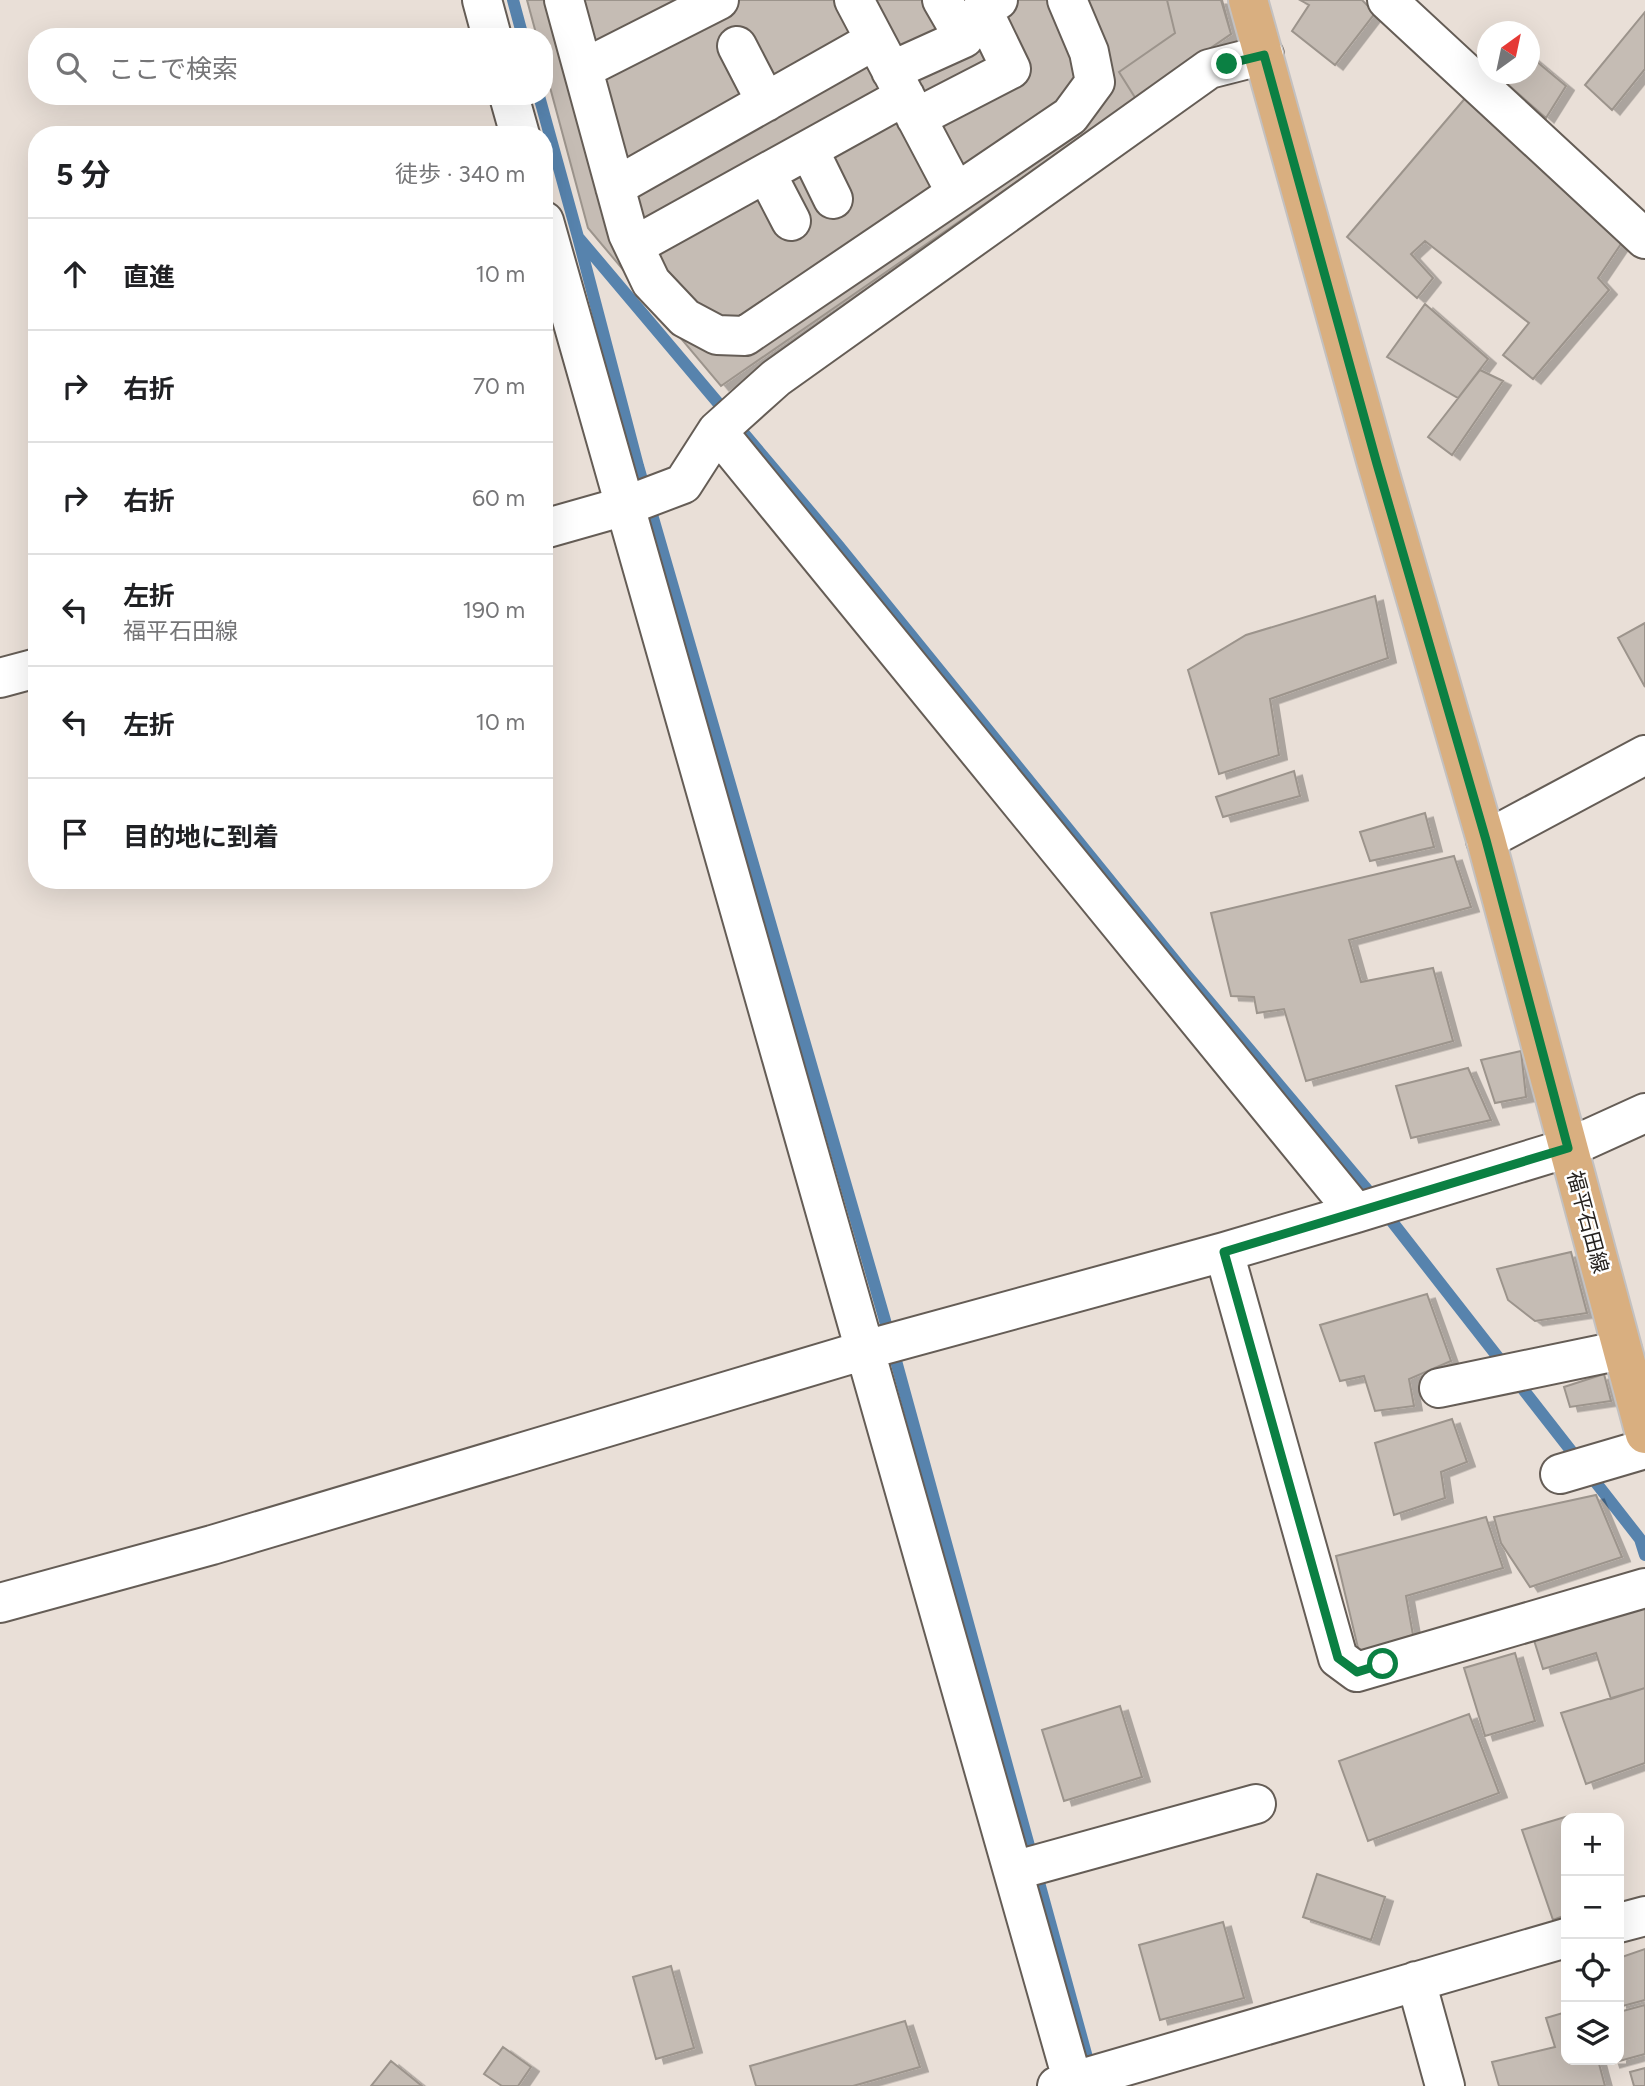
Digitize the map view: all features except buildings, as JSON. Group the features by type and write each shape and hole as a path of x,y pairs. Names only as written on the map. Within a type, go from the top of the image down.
{"main road":[{"name":"福平石田線","path":"1248,0 1377,464 1486,840 1645,1434"}],"street":[{"path":"482,0 490,28"},
{"path":"564,0 628,234 651,282 685,318 718,335 745,336 1070,116 1095,82 1089,52 1071,3"},
{"path":"583,69 719,0"},
{"path":"854,0 956,193"},
{"path":"634,246 809,149 897,82 964,38 942,0"},
{"path":"615,187 766,102 897,82 1011,69 982,9 998,0"},
{"path":"1387,0 1645,239"},
{"path":"737,46 766,102"},
{"path":"553,526 625,506 683,484 717,431 776,378 1209,69 1264,55"},
{"path":"512,105 517,126"},
{"path":"809,149 833,199"},
{"path":"766,173 791,221"},
{"path":"553,253 1013,1871 1068,2085 1563,1939"},
{"path":"717,431 1356,1213"},
{"path":"0,678 28,670"},
{"path":"1486,840 1645,755"},
{"path":"0,1604 212,1545 865,1350 1356,1213 1568,1148 1645,1113"},
{"path":"1224,1252 1338,1658 1357,1672 1645,1588"},
{"path":"1439,1388 1622,1350"},
{"path":"1560,1474 1645,1449"},
{"path":"1013,1871 1256,1804"},
{"path":"1624,1922 1645,1916"},
{"path":"1416,1981 1446,2086"}],"waterway":[{"path":"513,0 521,28"},
{"path":"541,105 547,126"},
{"path":"553,147 578,237 838,545 1185,973 1365,1187 1640,1539 1645,1555"},
{"path":"578,237 638,466 884,1317 1091,2072"}],"route":[{"path":"1227,64 1264,55 1377,464 1486,840 1568,1148 1224,1252 1338,1658 1357,1672 1383,1664"}]}
